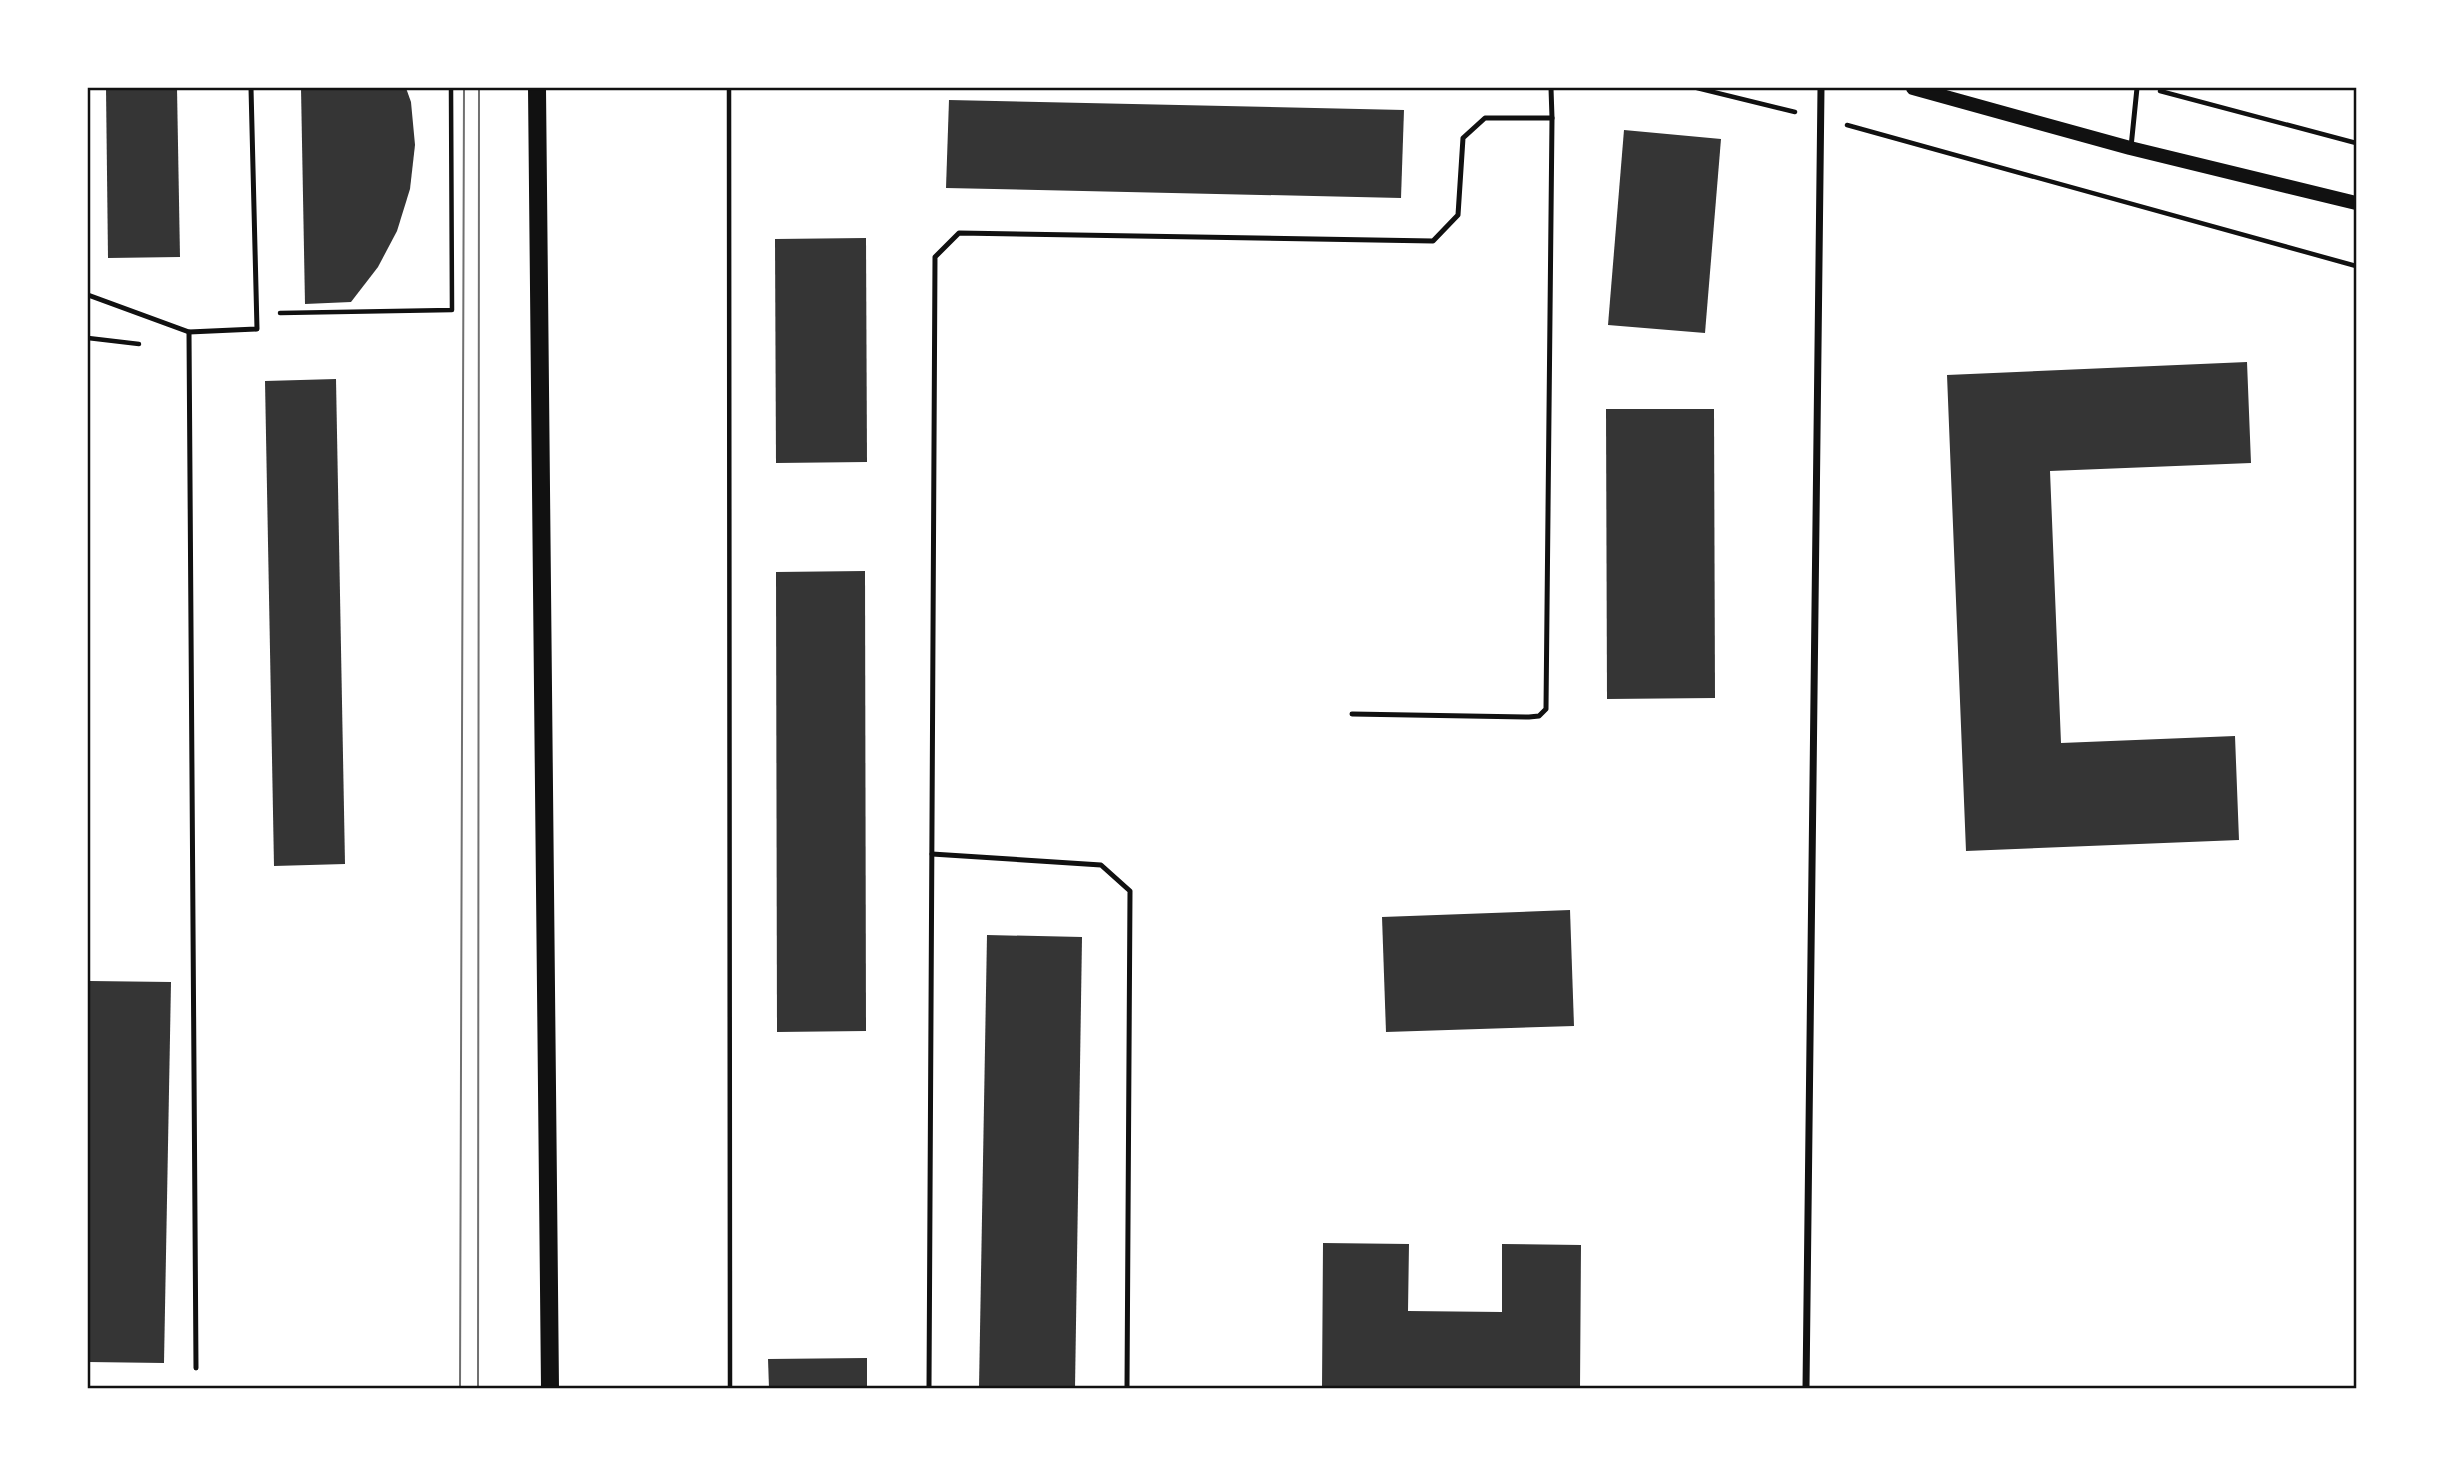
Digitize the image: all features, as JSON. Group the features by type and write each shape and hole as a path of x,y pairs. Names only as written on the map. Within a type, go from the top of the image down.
{"main road":[{"path":"537,88 550,1388"},
{"path":"1913,88 2130,148 2357,202"}],"street":[{"path":"1806,1388 1821,88"}],"lane":[{"path":"88,295 189,332 257,329 251,88"},
{"path":"1352,714 1529,717 1539,716 1546,709 1551,88"},
{"path":"2130,148 2137,88"},
{"path":"929,1388 936,257 959,233 1433,241 1458,215 1463,138 1485,118 1552,118"},
{"path":"189,332 196,1368"},
{"path":"932,854 1101,865 1130,891 1127,1388"}],"path":[{"path":"257,314 452,310 451,88"},
{"path":"729,88 730,1388"},
{"path":"1697,88 1758,103"},
{"path":"2150,88 2357,143"},
{"path":"1867,130 2357,266"}],"building":[{"path":"106,88 177,88 180,257 108,258"},
{"path":"301,88 406,88 411,102 415,145 410,189 397,231 378,267 351,302 305,304"},
{"path":"949,100 1404,110 1401,198 946,188"},
{"path":"1624,130 1721,139 1705,333 1608,325"},
{"path":"866,238 867,462 776,463 775,239"},
{"path":"2247,362 2251,463 2050,471 2061,743 2235,736 2239,840 1966,851 1947,375"},
{"path":"336,379 345,864 274,866 265,381"},
{"path":"1606,409 1714,409 1715,698 1607,699"},
{"path":"865,571 866,1031 777,1032 776,572"},
{"path":"1570,910 1574,1026 1386,1032 1382,917"},
{"path":"987,935 1082,937 1075,1388 979,1388"},
{"path":"90,981 171,982 164,1363 88,1362"},
{"path":"1323,1243 1409,1244 1408,1311 1502,1312 1502,1244 1581,1245 1580,1388 1322,1388"},
{"path":"867,1358 867,1388 769,1388 768,1359"}],"tram line":[{"path":"460,1388 464,88"},
{"path":"478,1388 479,88"}]}
